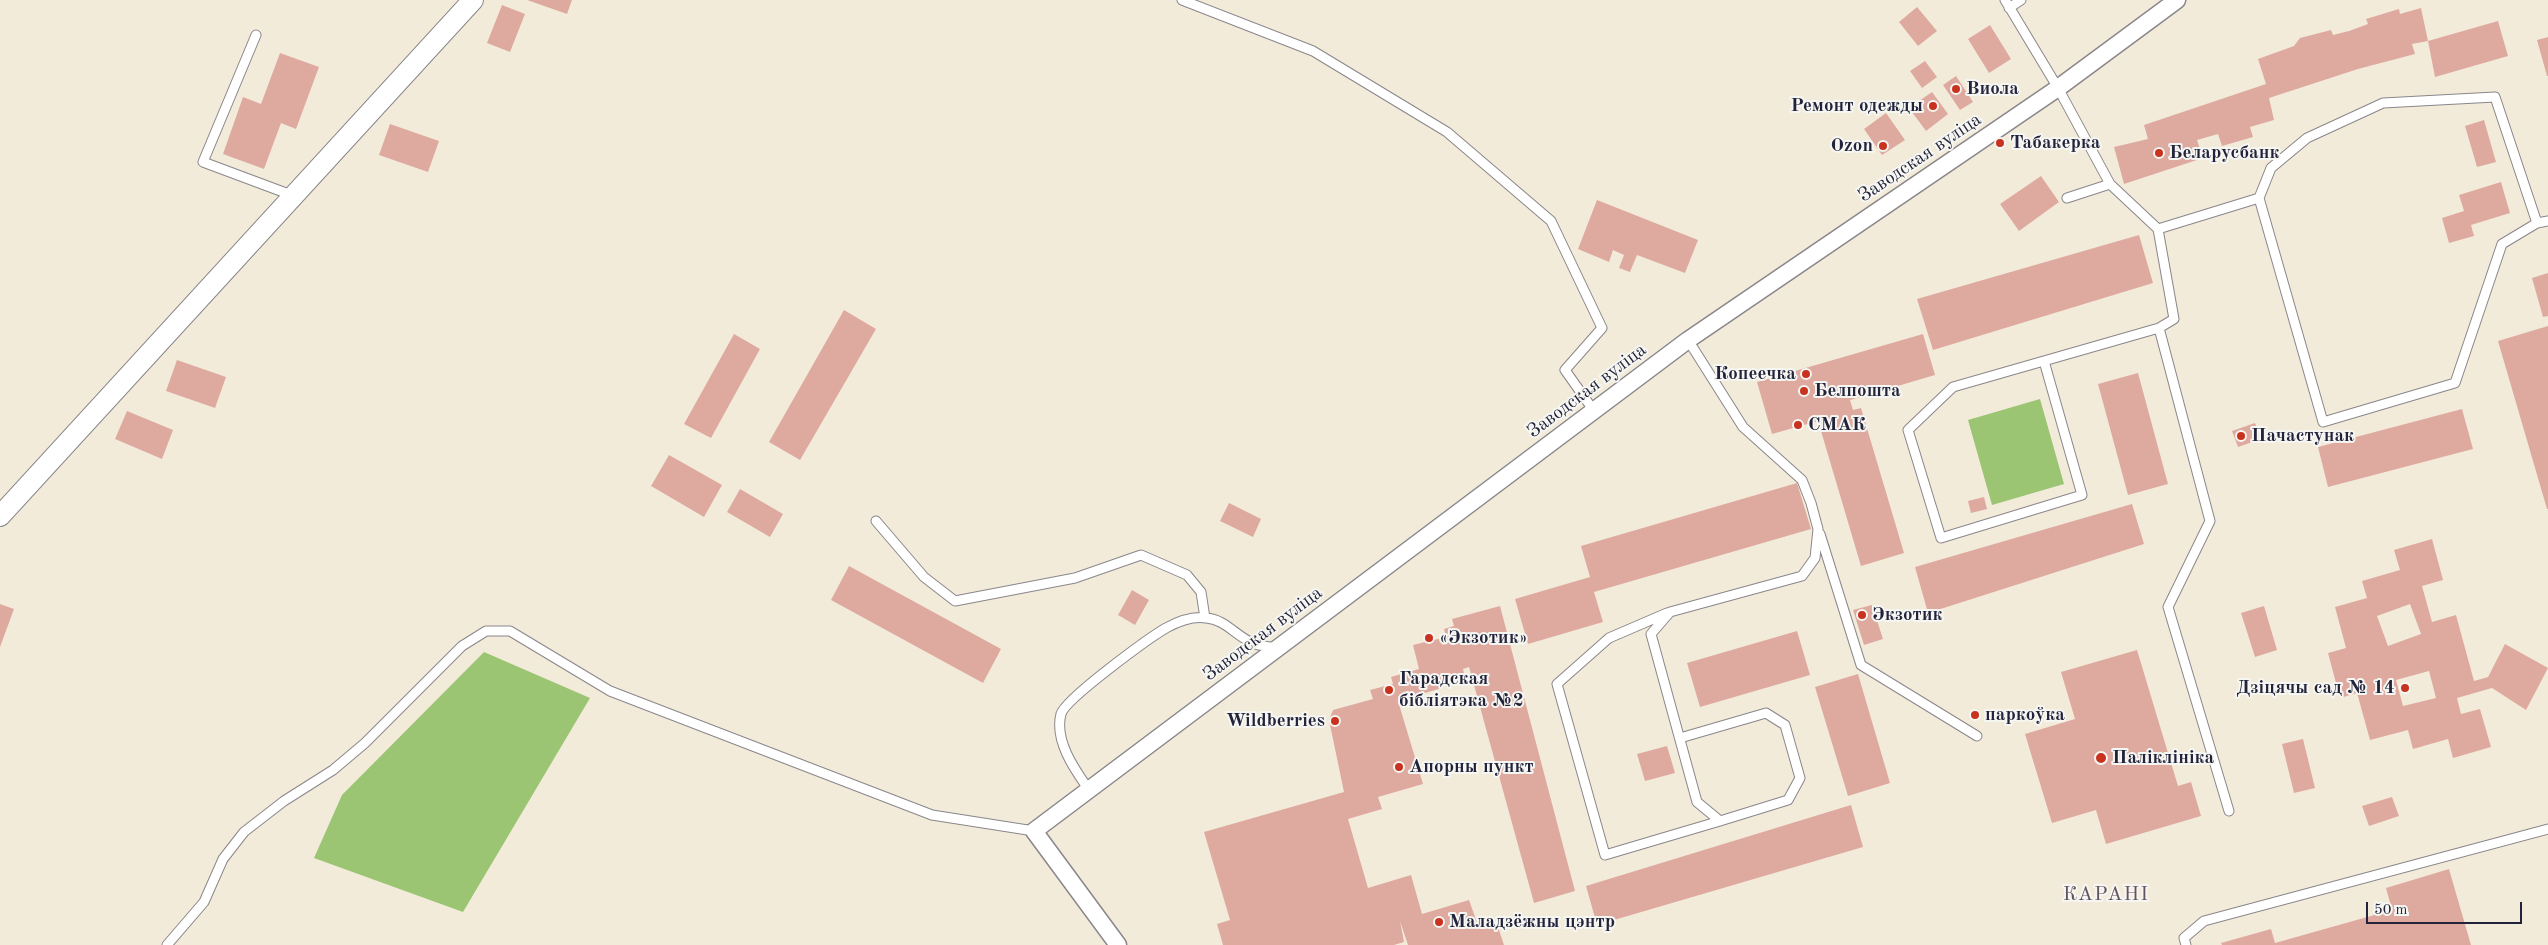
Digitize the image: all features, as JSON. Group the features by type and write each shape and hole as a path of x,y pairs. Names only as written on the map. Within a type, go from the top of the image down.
{"street":[{"path":"0,516 473,0"},
{"name":"Заводская вуліца","path":"1034,832 1688,340 2058,88 2177,0"},
{"path":"1034,832 1118,945"}],"lane":[{"path":"1182,0 1313,51 1367,83 1447,132 1551,221 1602,328 1565,370 1594,410"},
{"path":"2021,0 2007,4 2058,88 2110,184 2158,229 2174,320 2159,328 1953,387 1908,430 1941,538 2082,495 2044,361"},
{"path":"256,34 203,162 294,196"},
{"path":"2537,223 2495,98 2383,103 2307,138 2271,168 2259,198 2323,422 2455,383 2502,244 2537,223 2548,221"},
{"path":"2067,198 2110,184"},
{"path":"2158,229 2259,198"},
{"path":"2159,328 2210,521 2168,607 2229,811"},
{"path":"1688,340 1743,427 1802,480 1811,503 1861,665 1977,736"},
{"path":"876,521 924,577 955,601 1075,578 1141,555 1187,575 1201,592 1206,618"},
{"path":"1680,738 1766,713 1785,725 1800,778 1788,800 1605,855 1557,684 1609,638 1670,612 1802,576 1815,558 1818,529"},
{"path":"1670,612 1651,634 1697,802 1720,821"},
{"path":"1088,790 1066,756 1060,727 1061,713 1073,697 1166,628 1185,620 1206,618 1222,622 1255,644 1278,648"},
{"path":"167,945 204,902 223,860 244,832 284,801 340,765 365,743 462,646 486,631 510,631 610,691 932,815 1034,832"},
{"path":"2186,945 2184,938 2204,921 2548,829"}],"green space":[{"path":"2040,399 2064,484 1992,505 1968,420"},
{"path":"484,652 590,698 463,912 314,858 342,795"}],"building":[{"path":"527,0 572,0 567,14"},
{"path":"502,5 525,14 510,52 487,43"},
{"path":"1917,7 1937,31 1918,46 1899,22"},
{"path":"2421,8 2428,41 2412,44 2415,54 2358,69 2269,98 2274,120 2250,127 2253,137 2222,146 2218,134 2197,140 2203,158 2124,184 2114,147 2148,139 2144,125 2266,84 2258,59 2294,46 2300,38 2331,30 2333,35 2368,24 2366,19 2399,9 2400,14"},
{"path":"2498,21 2508,56 2435,77 2428,41"},
{"path":"1990,25 2011,59 1989,73 1968,39"},
{"path":"2548,37 2548,76 2547,76 2537,40"},
{"path":"280,53 319,67 296,129 281,123 264,169 223,154 243,97 261,104"},
{"path":"1925,61 1937,77 1922,88 1910,71"},
{"path":"1956,76 1973,102 1960,110 1943,85"},
{"path":"1932,92 1948,114 1926,131 1909,108"},
{"path":"1886,113 1905,140 1882,155 1864,129"},
{"path":"2484,120 2496,162 2477,167 2465,126"},
{"path":"390,124 439,141 428,172 379,155"},
{"path":"2041,176 2059,202 2019,231 2000,204"},
{"path":"2501,182 2510,213 2471,225 2474,236 2449,243 2442,218 2464,211 2459,195"},
{"path":"1597,200 1698,240 1685,273 1637,255 1630,272 1619,268 1624,255 1613,250 1609,262 1578,249"},
{"path":"2139,235 2153,283 1933,350 1917,299"},
{"path":"2548,273 2548,316 2543,317 2532,278"},
{"path":"844,310 876,329 800,460 769,442"},
{"path":"2548,326 2548,509 2547,509 2498,341"},
{"path":"734,334 760,349 711,438 684,424"},
{"path":"1923,334 1935,375 1850,400 1853,410 1861,408 1904,553 1861,566 1818,421 1772,434 1757,382"},
{"path":"177,360 226,377 215,408 166,391"},
{"path":"2138,373 2168,484 2128,495 2098,384"},
{"path":"2462,409 2473,449 2328,487 2318,447"},
{"path":"127,411 173,430 162,459 115,439"},
{"path":"2255,423 2261,439 2238,447 2232,431"},
{"path":"669,455 722,485 704,517 651,486"},
{"path":"1797,483 1811,529 1594,592 1603,622 1528,644 1515,599 1590,577 1581,546"},
{"path":"740,489 783,514 770,537 727,512"},
{"path":"1984,497 1987,509 1971,513 1968,501"},
{"path":"1229,503 1261,519 1253,537 1220,521"},
{"path":"2132,504 2144,544 1928,613 1915,567"},
{"path":"2432,539 2443,580 2422,586 2432,622 2456,615 2474,681 2488,677 2505,644 2548,668 2526,710 2492,688 2457,698 2461,714 2480,709 2491,747 2453,758 2448,739 2413,749 2408,730 2370,740 2357,693 2340,698 2328,653 2346,648 2335,607 2367,598 2362,581 2400,570 2394,550","holes":["2410,604 2421,634 2388,646 2377,616","2429,671 2436,698 2403,706 2396,680"]},
{"path":"849,566 1001,649 983,683 831,600"},
{"path":"1132,590 1149,600 1135,625 1118,615"},
{"path":"0,604 14,609 0,647"},
{"path":"1872,605 1883,639 1864,645 1853,610"},
{"path":"1500,606 1575,891 1534,903 1469,667 1463,669 1464,673 1440,680 1442,688 1398,701 1423,784 1378,797 1382,809 1348,819 1368,888 1411,875 1422,914 1469,900 1479,928 1497,924 1504,945 1408,945 1400,921 1404,942 1394,945 1223,945 1217,924 1230,920 1204,832 1344,792 1329,720 1333,710 1373,699 1370,690 1393,684 1391,677 1419,669 1413,645 1446,637 1444,629 1454,626 1452,619"},
{"path":"2264,606 2277,650 2255,657 2241,613"},
{"path":"1797,631 1810,675 1700,707 1687,663"},
{"name":"Паліклініка","path":"2137,650 2178,786 2191,782 2201,816 2106,844 2096,810 2052,823 2025,734 2075,719 2061,672"},
{"path":"1858,674 1890,783 1848,796 1815,687"},
{"path":"2303,739 2315,788 2294,793 2282,744"},
{"path":"1667,746 1675,773 1645,781 1637,754"},
{"path":"2392,797 2399,816 2369,826 2362,806"},
{"path":"1851,805 1863,847 1597,925 1586,886"},
{"path":"2449,869 2471,945 2222,945 2221,943 2271,929 2275,943 2392,910 2386,888"}],"place":[{"name":"Виола","path":"1956,89"},
{"name":"Ремонт одежды","path":"1933,106"},
{"name":"Табакерка","path":"2000,143"},
{"name":"Ozon","path":"1883,146"},
{"name":"Беларусбанк","path":"2159,153"},
{"name":"Копеечка","path":"1806,374"},
{"name":"Белпошта","path":"1804,391"},
{"name":"СМАК","path":"1798,425"},
{"name":"Пачастунак","path":"2241,436"},
{"name":"Экзотик","path":"1862,615"},
{"name":"«Экзотик»","path":"1429,638"},
{"name":"Дзіцячы сад № 14","path":"2405,688"},
{"name":"Гарадская бібліятэка №2","path":"1389,690"},
{"name":"паркоўка","path":"1975,715"},
{"name":"Wildberries","path":"1335,721"},
{"name":"Паліклініка","path":"2101,758"},
{"name":"Апорны пункт","path":"1399,767"},
{"name":"Маладзёжны цэнтр","path":"1439,922"}],"district":[{"name":"КАРАНІ","path":"2106,895"}]}
